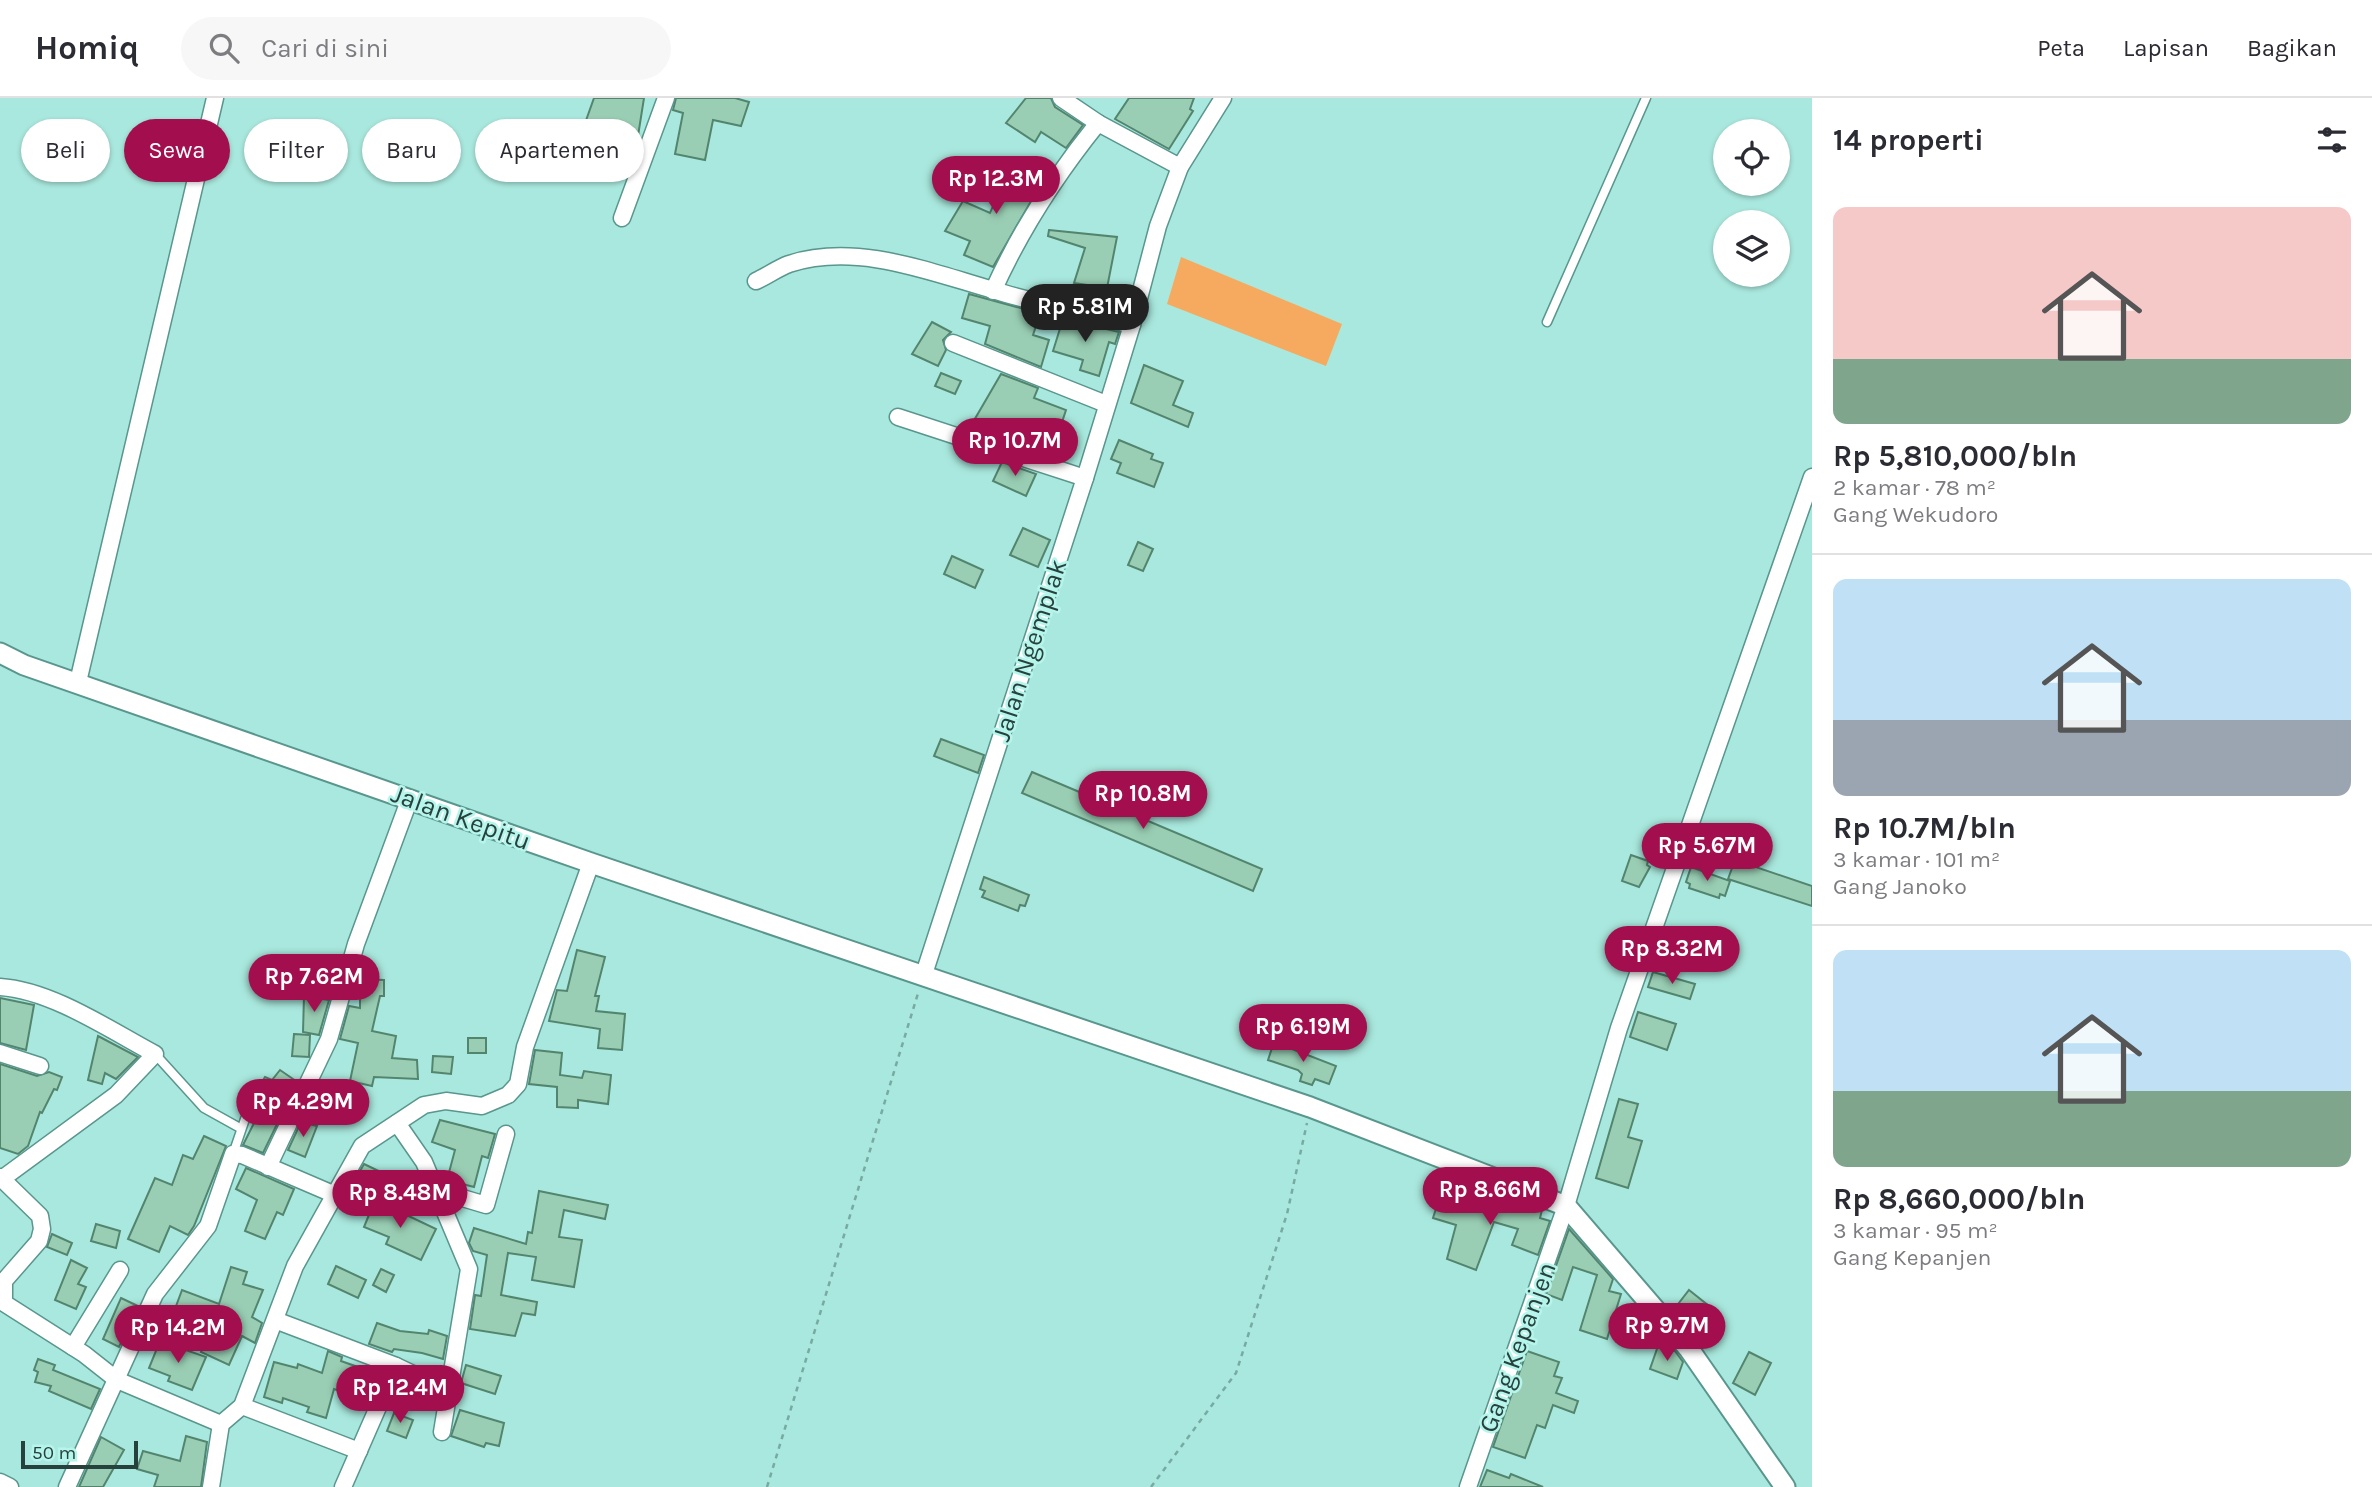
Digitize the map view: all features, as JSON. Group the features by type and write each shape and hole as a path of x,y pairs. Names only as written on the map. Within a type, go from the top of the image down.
{"street":[{"path":"78,682 215,98"},
{"path":"622,218 666,98"},
{"path":"1061,98 1098,123 1180,167"},
{"name":"Jalan Ngemplak","path":"924,974 1085,478 1132,325 1158,226 1180,167 1223,98"},
{"path":"993,290 1013,247 1044,197 1098,123"},
{"path":"756,281 789,264 842,257 927,269 993,290 1132,325"},
{"path":"953,343 1106,404"},
{"path":"898,417 1085,478"},
{"name":"Gang Kepanjen","path":"1468,1487 1566,1206 1619,1028 1812,477"},
{"name":"Jalan Kepitu","path":"0,653 24,665 591,863 1310,1107 1566,1206"},
{"path":"268,1167 329,1039 356,944 410,798"},
{"path":"211,1487 221,1424 242,1406 295,1266 362,1146 424,1105 446,1101 482,1106 508,1096 518,1084 525,1047 591,863"},
{"path":"0,986 23,989 47,998 155,1054 116,1095 1,1178 40,1216 42,1229 39,1241 4,1281 4,1303 73,1347 117,1380 221,1424"},
{"path":"0,1053 40,1066"},
{"path":"397,1123 425,1162 469,1269 442,1432"},
{"path":"439,1191 486,1205 506,1134"},
{"path":"66,1487 160,1284 208,1226 233,1154 334,1194"},
{"path":"1566,1206 1689,1349 1785,1487"},
{"path":"73,1347 120,1270"},
{"path":"275,1320 396,1366 449,1391"},
{"path":"343,1487 396,1366"},
{"path":"242,1406 359,1451"},
{"path":"0,1482 10,1487"}],"lane":[{"path":"1547,322 1646,98"},
{"path":"155,1054 204,1108 240,1128"},
{"path":"233,1154 240,1128 258,1103 293,1116"}],"path":[{"path":"767,1487 924,974"},
{"path":"1151,1487 1236,1373 1287,1214 1310,1107"}],"shaded area":[{"path":"1181,257 1342,324 1326,366 1167,304"}],"building":[{"path":"594,98 644,98 641,119 586,119"},
{"path":"676,98 735,98 749,102 741,126 713,120 705,160 675,154 683,113 673,110"},
{"path":"1026,98 1051,98 1055,107 1083,125 1066,148 1041,132 1035,142 1006,123"},
{"path":"1129,98 1194,98 1190,109 1193,111 1169,149 1115,119"},
{"path":"1007,162 1044,179 993,267 964,255 970,241 945,231 963,201 990,213 1001,188 995,185"},
{"path":"1049,230 1117,237 1107,288 1074,283 1085,248 1048,236"},
{"path":"969,294 1035,312 1032,322 1037,323 1033,335 1049,340 1041,367 985,344 990,326 962,318"},
{"path":"1063,319 1119,332 1115,344 1109,342 1099,376 1080,370 1083,360 1053,351"},
{"path":"932,322 951,332 943,340 946,350 938,366 912,354"},
{"path":"1144,365 1183,381 1173,405 1193,413 1188,427 1131,403"},
{"path":"941,373 961,381 955,394 935,386"},
{"path":"1001,374 1038,388 1034,398 1066,410 1051,455 969,429"},
{"path":"1119,440 1153,454 1151,459 1163,463 1154,487 1117,473 1121,463 1111,459"},
{"path":"1002,462 1036,474 1026,496 993,481"},
{"path":"1023,528 1050,540 1038,567 1010,555"},
{"path":"1138,542 1153,549 1143,571 1128,565"},
{"path":"952,556 983,570 975,588 944,574"},
{"path":"941,739 984,755 978,773 934,756"},
{"path":"1032,772 1262,869 1253,891 1022,793"},
{"path":"1631,855 1648,861 1647,865 1650,867 1639,887 1622,881"},
{"path":"1735,860 1812,886 1812,906 1728,879"},
{"path":"1691,867 1730,881 1725,896 1720,894 1719,898 1689,888 1690,884 1686,882"},
{"path":"984,877 1029,895 1025,906 1020,905 1018,911 982,897 985,891 980,889"},
{"path":"577,950 605,957 595,996 599,996 596,1011 625,1014 622,1050 598,1048 600,1029 549,1021 557,990 567,991"},
{"path":"1653,972 1695,984 1690,999 1648,987"},
{"path":"360,979 384,980 384,996 380,996 372,1031 396,1036 392,1058 417,1060 418,1079 374,1077 372,1086 350,1081 358,1043 340,1039 349,1006 360,1008"},
{"path":"304,996 329,1000 319,1035 303,1032"},
{"path":"0,998 34,1005 26,1050 0,1043"},
{"path":"1638,1012 1676,1024 1667,1050 1630,1037"},
{"path":"294,1034 310,1035 309,1057 292,1056"},
{"path":"98,1036 138,1057 116,1079 105,1073 102,1084 88,1080"},
{"path":"468,1038 486,1038 486,1053 468,1053"},
{"path":"1274,1042 1336,1066 1329,1084 1315,1079 1312,1085 1300,1081 1302,1074 1298,1070 1268,1060"},
{"path":"535,1050 562,1053 560,1075 582,1078 584,1071 611,1075 608,1104 578,1100 578,1108 557,1107 557,1087 529,1084"},
{"path":"433,1056 453,1057 451,1074 432,1072"},
{"path":"0,1064 37,1076 49,1072 62,1077 57,1090 54,1089 42,1113 40,1112 28,1146 18,1154 0,1148"},
{"path":"280,1070 296,1081 288,1100 262,1082 265,1077 272,1080"},
{"path":"313,1096 326,1101 318,1120 306,1112"},
{"path":"1619,1099 1638,1104 1628,1137 1642,1141 1628,1188 1596,1178"},
{"path":"260,1111 280,1118 263,1153 243,1145"},
{"path":"440,1120 495,1134 488,1158 482,1156 474,1187 447,1180 455,1150 432,1142"},
{"path":"301,1122 317,1126 305,1157 288,1150"},
{"path":"204,1136 226,1146 188,1235 170,1226 159,1252 128,1239 155,1178 172,1185 183,1155 193,1159"},
{"path":"364,1164 385,1174 373,1197 351,1187"},
{"path":"246,1168 294,1189 283,1215 277,1212 265,1239 245,1231 257,1200 236,1189"},
{"path":"539,1191 608,1205 605,1219 564,1210 559,1237 582,1240 574,1287 532,1280 536,1257 508,1253 501,1295 537,1302 535,1315 522,1313 515,1336 470,1329 475,1295 481,1296 487,1255 473,1251 469,1243 474,1228 526,1244 528,1232 532,1233"},
{"path":"1504,1195 1542,1210 1540,1218 1550,1221 1538,1255 1512,1245 1518,1229 1494,1222 1476,1270 1447,1259 1456,1225 1433,1218 1439,1199 1466,1208 1470,1196 1500,1208"},
{"path":"375,1200 436,1229 421,1260 386,1244 389,1237 364,1227"},
{"path":"96,1224 120,1231 116,1248 91,1241"},
{"path":"1569,1229 1613,1279 1609,1291 1621,1294 1607,1339 1580,1330 1597,1275 1573,1267 1562,1300 1546,1294"},
{"path":"52,1234 72,1243 67,1255 47,1247"},
{"path":"71,1260 87,1268 78,1284 86,1287 76,1309 55,1300"},
{"path":"336,1266 366,1280 358,1298 328,1284"},
{"path":"231,1267 247,1272 243,1284 263,1290 252,1317 262,1323 255,1343 242,1336 229,1365 201,1352 212,1323 175,1309 182,1290 219,1304"},
{"path":"381,1269 394,1275 386,1292 373,1285"},
{"path":"1689,1290 1709,1306 1695,1323 1675,1308"},
{"path":"121,1298 138,1306 119,1347 103,1339"},
{"path":"1643,1318 1659,1333 1655,1347 1636,1341"},
{"path":"377,1323 400,1331 428,1334 429,1330 447,1336 443,1359 394,1349 392,1352 369,1344"},
{"path":"160,1341 206,1357 192,1390 168,1381 170,1376 149,1368"},
{"path":"1658,1346 1675,1351 1683,1362 1677,1379 1650,1369"},
{"path":"328,1351 342,1357 341,1361 381,1375 369,1401 334,1389 326,1418 307,1412 309,1407 283,1398 282,1403 264,1397 274,1362 297,1368 298,1364 322,1373"},
{"path":"1527,1351 1559,1362 1554,1376 1562,1378 1556,1393 1578,1401 1574,1413 1553,1405 1545,1428 1537,1425 1525,1458 1493,1447"},
{"path":"1749,1352 1771,1363 1755,1395 1733,1383"},
{"path":"38,1359 55,1365 53,1370 100,1389 91,1409 49,1391 51,1386 35,1382 38,1372 34,1370"},
{"path":"466,1365 501,1376 495,1394 461,1383"},
{"path":"460,1410 504,1423 499,1446 486,1443 484,1447 451,1436"},
{"path":"394,1413 413,1420 406,1438 387,1431"},
{"path":"186,1436 207,1442 201,1487 154,1487 158,1475 137,1469 143,1451 180,1461"},
{"path":"101,1437 124,1450 103,1487 79,1487"},
{"path":"1487,1470 1509,1478 1511,1474 1543,1487 1480,1487"}]}
